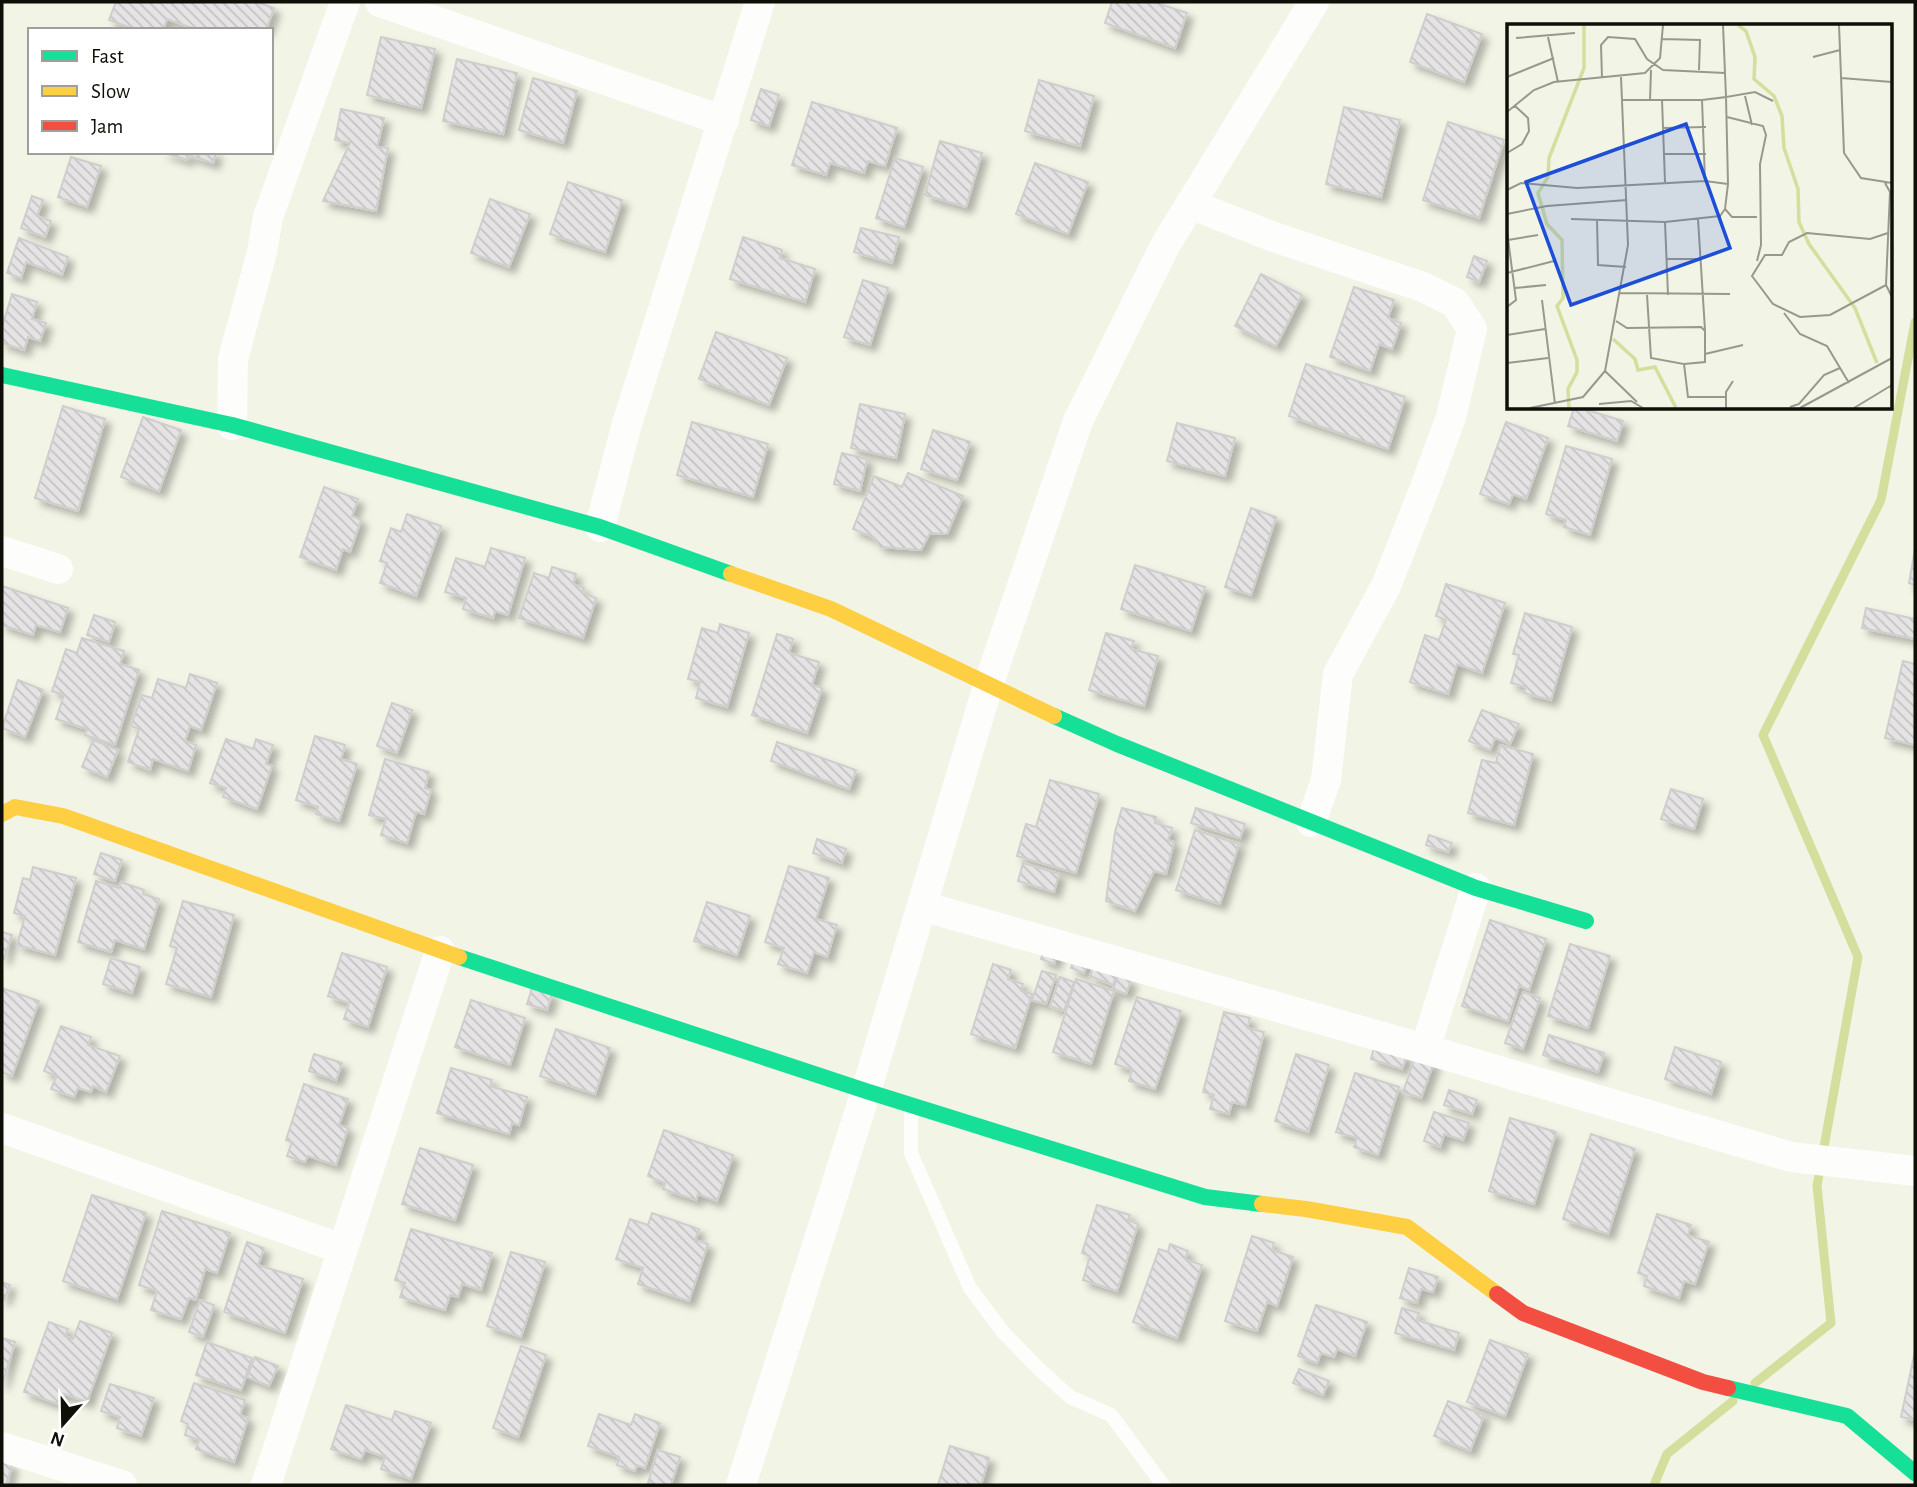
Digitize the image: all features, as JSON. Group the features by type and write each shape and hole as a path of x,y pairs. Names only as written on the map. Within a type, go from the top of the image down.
{"street":[{"path":"232,425 233,359 262,252 268,217 345,2"},
{"path":"380,2 724,121"},
{"path":"600,527 626,427 760,2"},
{"path":"741,1485 866,1091 988,686 1078,421 1166,244 1314,2"},
{"path":"1190,204 1271,236 1423,287 1455,303 1472,329 1451,417 1416,510 1386,586 1338,674 1326,779 1311,822"},
{"path":"2,375 232,425 600,527 831,608 988,686 1117,744 1476,888 1586,922"},
{"path":"2,551 58,569"},
{"path":"6,804 63,816 440,951 866,1091 1205,1197 1306,1209 1407,1227 1523,1313 1703,1382 1847,1416 1915,1473"},
{"path":"1425,1049 1476,888"},
{"path":"922,906 1425,1049 1791,1157 1915,1171"},
{"path":"266,1485 440,951"},
{"path":"2,1128 342,1249"},
{"path":"2,1447 122,1485"}],"lane":[{"path":"911,1104 911,1153 970,1288 1003,1332 1062,1390 1070,1397 1111,1415 1163,1485"}],"building":[{"path":"116,2 257,2 274,8 267,28 192,28 167,19 164,28 131,28 109,20"},
{"path":"1112,2 1154,2 1187,13 1175,48 1105,23"},
{"path":"1427,14 1482,34 1464,82 1410,62"},
{"path":"381,37 435,49 421,108 367,95"},
{"path":"457,59 517,73 503,134 443,121"},
{"path":"533,78 577,91 563,143 519,130"},
{"path":"1039,80 1094,96 1080,146 1025,131"},
{"path":"761,89 779,95 769,126 751,120"},
{"path":"812,102 897,128 885,166 868,161 864,173 830,163 826,175 792,165"},
{"path":"1344,107 1400,120 1381,197 1326,184"},
{"path":"341,109 384,118 377,147 388,148 376,211 323,201 350,143 335,140"},
{"path":"1448,122 1504,140 1479,218 1423,200"},
{"path":"940,141 982,153 966,207 925,195"},
{"path":"168,154 215,154 213,163 188,155 187,160"},
{"path":"71,157 101,166 87,207 58,197"},
{"path":"895,158 923,167 904,227 876,218"},
{"path":"1035,163 1088,182 1068,234 1016,214"},
{"path":"568,182 622,200 605,252 550,234"},
{"path":"32,196 43,200 37,216 51,221 45,237 21,228"},
{"path":"490,199 530,214 509,267 471,253"},
{"path":"861,228 899,237 892,263 854,252"},
{"path":"743,237 782,250 780,258 815,269 805,302 730,279"},
{"path":"19,238 68,257 62,275 26,262 21,278 7,273"},
{"path":"1474,256 1487,261 1479,282 1467,277"},
{"path":"1261,274 1302,295 1276,346 1235,326"},
{"path":"863,280 888,288 870,345 844,337"},
{"path":"1354,287 1394,300 1388,318 1401,323 1392,349 1379,344 1370,371 1330,357"},
{"path":"12,294 37,302 32,319 46,323 40,341 28,337 24,350 2,343 2,327"},
{"path":"716,332 787,358 769,405 699,379"},
{"path":"1306,364 1405,397 1388,449 1289,416"},
{"path":"860,404 905,414 896,458 851,448"},
{"path":"63,406 105,419 78,511 35,498"},
{"path":"1573,410 1587,410 1623,421 1617,441 1568,426"},
{"path":"143,417 181,430 159,491 121,477"},
{"path":"692,422 768,444 753,497 677,475"},
{"path":"1506,422 1548,438 1526,499 1513,494 1509,504 1480,494"},
{"path":"1177,423 1235,438 1225,476 1167,461"},
{"path":"933,430 970,442 957,480 921,469"},
{"path":"1566,446 1612,459 1590,535 1564,527 1566,520 1546,514"},
{"path":"842,453 867,459 860,491 834,484"},
{"path":"908,473 963,496 947,534 930,533 921,550 881,547 873,537 853,529 874,476 902,487"},
{"path":"324,487 358,499 352,516 361,520 350,552 343,549 336,570 300,557"},
{"path":"1251,508 1276,517 1251,595 1225,587"},
{"path":"407,514 441,526 416,596 380,583 387,563 380,561 391,528 401,532"},
{"path":"491,548 525,558 508,615 495,611 493,618 463,609 466,598 445,592 456,558 485,567"},
{"path":"1915,549 1915,585 1909,583"},
{"path":"1135,565 1205,587 1191,631 1121,609"},
{"path":"552,567 576,574 573,584 584,588 582,593 596,598 583,638 519,618 534,573 549,578"},
{"path":"1446,584 1505,603 1482,673 1457,664 1448,694 1410,682 1425,635 1439,640 1446,620 1436,616"},
{"path":"2,586 68,608 60,632 36,625 33,635 2,625"},
{"path":"1866,608 1915,619 1915,639 1862,628"},
{"path":"1525,613 1572,627 1551,700 1524,693 1526,687 1511,683 1519,655 1513,654"},
{"path":"94,615 115,622 109,642 87,635"},
{"path":"720,624 749,633 727,707 696,698 700,682 688,679 702,628 718,633"},
{"path":"1106,633 1134,641 1131,649 1158,656 1144,706 1089,690"},
{"path":"777,634 793,639 789,653 819,662 812,685 822,688 807,733 752,715"},
{"path":"82,638 124,651 120,664 139,670 115,745 85,735 87,729 56,719 64,695 52,691 66,649 77,653"},
{"path":"1903,661 1915,664 1915,745 1885,738"},
{"path":"190,674 217,683 201,730 190,726 185,741 196,745 188,771 153,759 150,770 128,762 139,729 131,726 142,695 152,698 158,679 186,688"},
{"path":"18,680 43,690 25,737 2,728"},
{"path":"392,703 412,710 397,753 377,746"},
{"path":"1482,710 1519,724 1510,744 1495,738 1490,750 1469,741"},
{"path":"315,736 345,745 341,759 357,764 339,821 316,814 318,807 296,800"},
{"path":"226,739 253,749 256,739 273,745 266,764 272,766 257,809 223,797 226,788 210,783"},
{"path":"93,740 118,750 107,777 82,767"},
{"path":"777,742 856,770 849,789 771,761"},
{"path":"1500,745 1533,754 1514,825 1468,813 1482,760 1496,763"},
{"path":"385,759 429,772 425,788 431,790 424,814 416,812 407,843 381,835 386,819 369,815"},
{"path":"1050,780 1099,794 1076,873 1017,856 1026,824 1036,827"},
{"path":"1671,789 1703,799 1694,829 1661,819"},
{"path":"1122,808 1156,817 1155,823 1172,828 1168,840 1174,842 1166,874 1154,871 1135,911 1106,901 1115,832"},
{"path":"1196,808 1245,824 1240,838 1191,823"},
{"path":"1195,830 1239,844 1220,904 1176,890"},
{"path":"1429,835 1452,843 1448,852 1426,845"},
{"path":"817,839 846,849 842,863 813,853"},
{"path":"101,853 122,860 115,881 94,874"},
{"path":"1023,863 1059,874 1054,892 1018,881"},
{"path":"789,866 829,878 816,919 837,925 827,957 814,952 807,973 778,964 784,948 765,942"},
{"path":"33,867 76,878 55,955 17,945 25,916 14,913 23,878 30,880"},
{"path":"96,881 119,888 121,882 159,899 144,949 115,940 111,952 78,942"},
{"path":"183,901 234,915 211,997 166,984 177,948 170,946"},
{"path":"707,902 750,916 737,955 694,941"},
{"path":"1490,920 1546,939 1529,990 1519,986 1508,1021 1462,1006"},
{"path":"2,932 12,935 4,959 2,958"},
{"path":"1570,944 1610,956 1588,1028 1548,1016"},
{"path":"1046,945 1059,949 1054,964 1041,959"},
{"path":"342,953 387,967 368,1027 344,1019 349,1003 328,996"},
{"path":"1076,954 1089,959 1084,973 1071,968"},
{"path":"111,958 140,967 132,993 103,984"},
{"path":"1095,962 1119,970 1113,985 1090,976"},
{"path":"993,964 1011,970 1008,979 1023,984 1021,991 1032,994 1015,1048 971,1034"},
{"path":"1042,971 1056,975 1046,1004 1032,1000"},
{"path":"1118,976 1131,980 1126,994 1113,989"},
{"path":"1060,977 1074,982 1064,1011 1050,1006"},
{"path":"1076,979 1114,991 1091,1064 1053,1052"},
{"path":"2,988 39,1001 12,1076 2,1072"},
{"path":"532,988 552,994 547,1010 527,1004"},
{"path":"1523,992 1540,998 1523,1049 1505,1043"},
{"path":"1137,997 1181,1011 1155,1089 1129,1081 1132,1070 1115,1064"},
{"path":"471,1000 525,1018 510,1065 455,1047"},
{"path":"1224,1012 1250,1018 1247,1028 1264,1032 1245,1105 1232,1102 1229,1114 1210,1109 1214,1095 1203,1092"},
{"path":"61,1026 91,1037 88,1045 120,1056 106,1092 93,1086 91,1092 78,1088 74,1097 51,1089 57,1076 44,1071"},
{"path":"556,1029 610,1048 595,1094 540,1076"},
{"path":"1549,1035 1604,1053 1598,1072 1543,1055"},
{"path":"1375,1044 1407,1055 1402,1069 1371,1059"},
{"path":"1675,1047 1721,1062 1711,1094 1665,1079"},
{"path":"314,1054 342,1063 336,1080 309,1071"},
{"path":"1296,1054 1329,1065 1308,1132 1275,1121"},
{"path":"1415,1057 1434,1062 1421,1098 1403,1092"},
{"path":"451,1068 492,1080 490,1086 527,1097 519,1125 512,1123 509,1134 437,1113"},
{"path":"1355,1073 1399,1087 1378,1155 1354,1147 1357,1138 1336,1132"},
{"path":"304,1084 348,1099 339,1125 348,1128 336,1165 308,1156 305,1162 287,1156 292,1142 286,1140"},
{"path":"1449,1090 1477,1100 1472,1114 1444,1105"},
{"path":"1434,1112 1469,1123 1463,1140 1444,1134 1440,1147 1424,1141"},
{"path":"1510,1118 1556,1132 1534,1204 1489,1191"},
{"path":"664,1130 733,1155 717,1201 698,1194 696,1200 663,1189 665,1183 648,1176"},
{"path":"1591,1134 1635,1149 1608,1234 1563,1219"},
{"path":"420,1148 473,1165 455,1220 402,1204"},
{"path":"92,1195 146,1213 117,1299 63,1281"},
{"path":"1097,1205 1130,1215 1128,1220 1138,1224 1117,1291 1083,1280 1090,1256 1082,1253"},
{"path":"162,1211 230,1233 217,1273 205,1269 196,1300 189,1298 181,1319 151,1310 157,1291 139,1285"},
{"path":"652,1213 699,1229 695,1240 708,1244 689,1301 638,1284 643,1268 616,1259 630,1219 648,1225"},
{"path":"1657,1214 1691,1225 1688,1235 1709,1242 1695,1284 1684,1281 1679,1298 1644,1286 1647,1276 1638,1273"},
{"path":"411,1229 492,1253 481,1290 462,1284 458,1297 450,1295 445,1310 400,1297 405,1283 395,1280"},
{"path":"1252,1236 1274,1243 1272,1250 1293,1257 1277,1306 1267,1302 1257,1331 1225,1321"},
{"path":"247,1242 264,1248 258,1265 303,1279 285,1333 224,1312"},
{"path":"1170,1244 1188,1251 1185,1259 1202,1265 1177,1338 1133,1322 1159,1249 1168,1252"},
{"path":"511,1252 545,1262 521,1337 487,1326"},
{"path":"1409,1268 1438,1277 1433,1292 1421,1289 1417,1303 1400,1298"},
{"path":"2,1282 10,1285 4,1300 2,1299"},
{"path":"200,1300 214,1305 203,1337 189,1332"},
{"path":"1316,1305 1367,1322 1355,1356 1337,1349 1334,1357 1321,1353 1317,1363 1298,1356"},
{"path":"1402,1308 1419,1313 1417,1320 1459,1333 1454,1350 1395,1333"},
{"path":"80,1321 112,1333 87,1402 62,1393 58,1404 24,1392 49,1322 68,1329 65,1336 73,1339"},
{"path":"2,1338 15,1342 2,1385"},
{"path":"1490,1340 1528,1354 1505,1416 1467,1402"},
{"path":"207,1342 252,1358 241,1390 196,1375"},
{"path":"521,1346 546,1355 518,1437 493,1428"},
{"path":"1915,1351 1915,1420 1901,1417"},
{"path":"255,1357 278,1366 269,1386 247,1377"},
{"path":"1299,1369 1329,1381 1323,1395 1293,1383"},
{"path":"194,1383 245,1400 240,1415 248,1418 234,1462 196,1449 199,1440 185,1435 188,1424 181,1421"},
{"path":"110,1384 154,1398 141,1436 117,1428 120,1417 101,1411"},
{"path":"1448,1401 1484,1415 1470,1451 1434,1436"},
{"path":"346,1405 392,1420 395,1411 431,1423 411,1479 381,1469 385,1457 365,1450 361,1459 331,1449"},
{"path":"599,1414 631,1425 635,1414 660,1423 645,1468 637,1465 635,1471 617,1465 619,1457 588,1446"},
{"path":"950,1446 989,1458 981,1485 938,1485"},
{"path":"658,1450 680,1457 671,1485 648,1483"},
{"path":"2,1461 12,1465 6,1485 2,1485"}],"waterway":[{"path":"1755,1383 1831,1323 1817,1186 1858,957 1763,735 1881,500 1915,322"},
{"path":"1654,1485 1667,1454 1733,1401"}],"traffic: fast":[{"path":"2,375 232,425 600,527 731,574"},
{"path":"1054,716 1117,744 1476,888 1586,921"},
{"path":"459,957 866,1091 1205,1197 1262,1204"},
{"path":"1728,1388 1847,1416 1915,1473"}],"traffic: slow":[{"path":"731,574 831,609 1054,716"},
{"path":"2,814 15,807 63,816 459,957"},
{"path":"1262,1204 1407,1227 1497,1294"}],"traffic: jam":[{"path":"1497,1294 1523,1313 1703,1382 1728,1388"}]}
